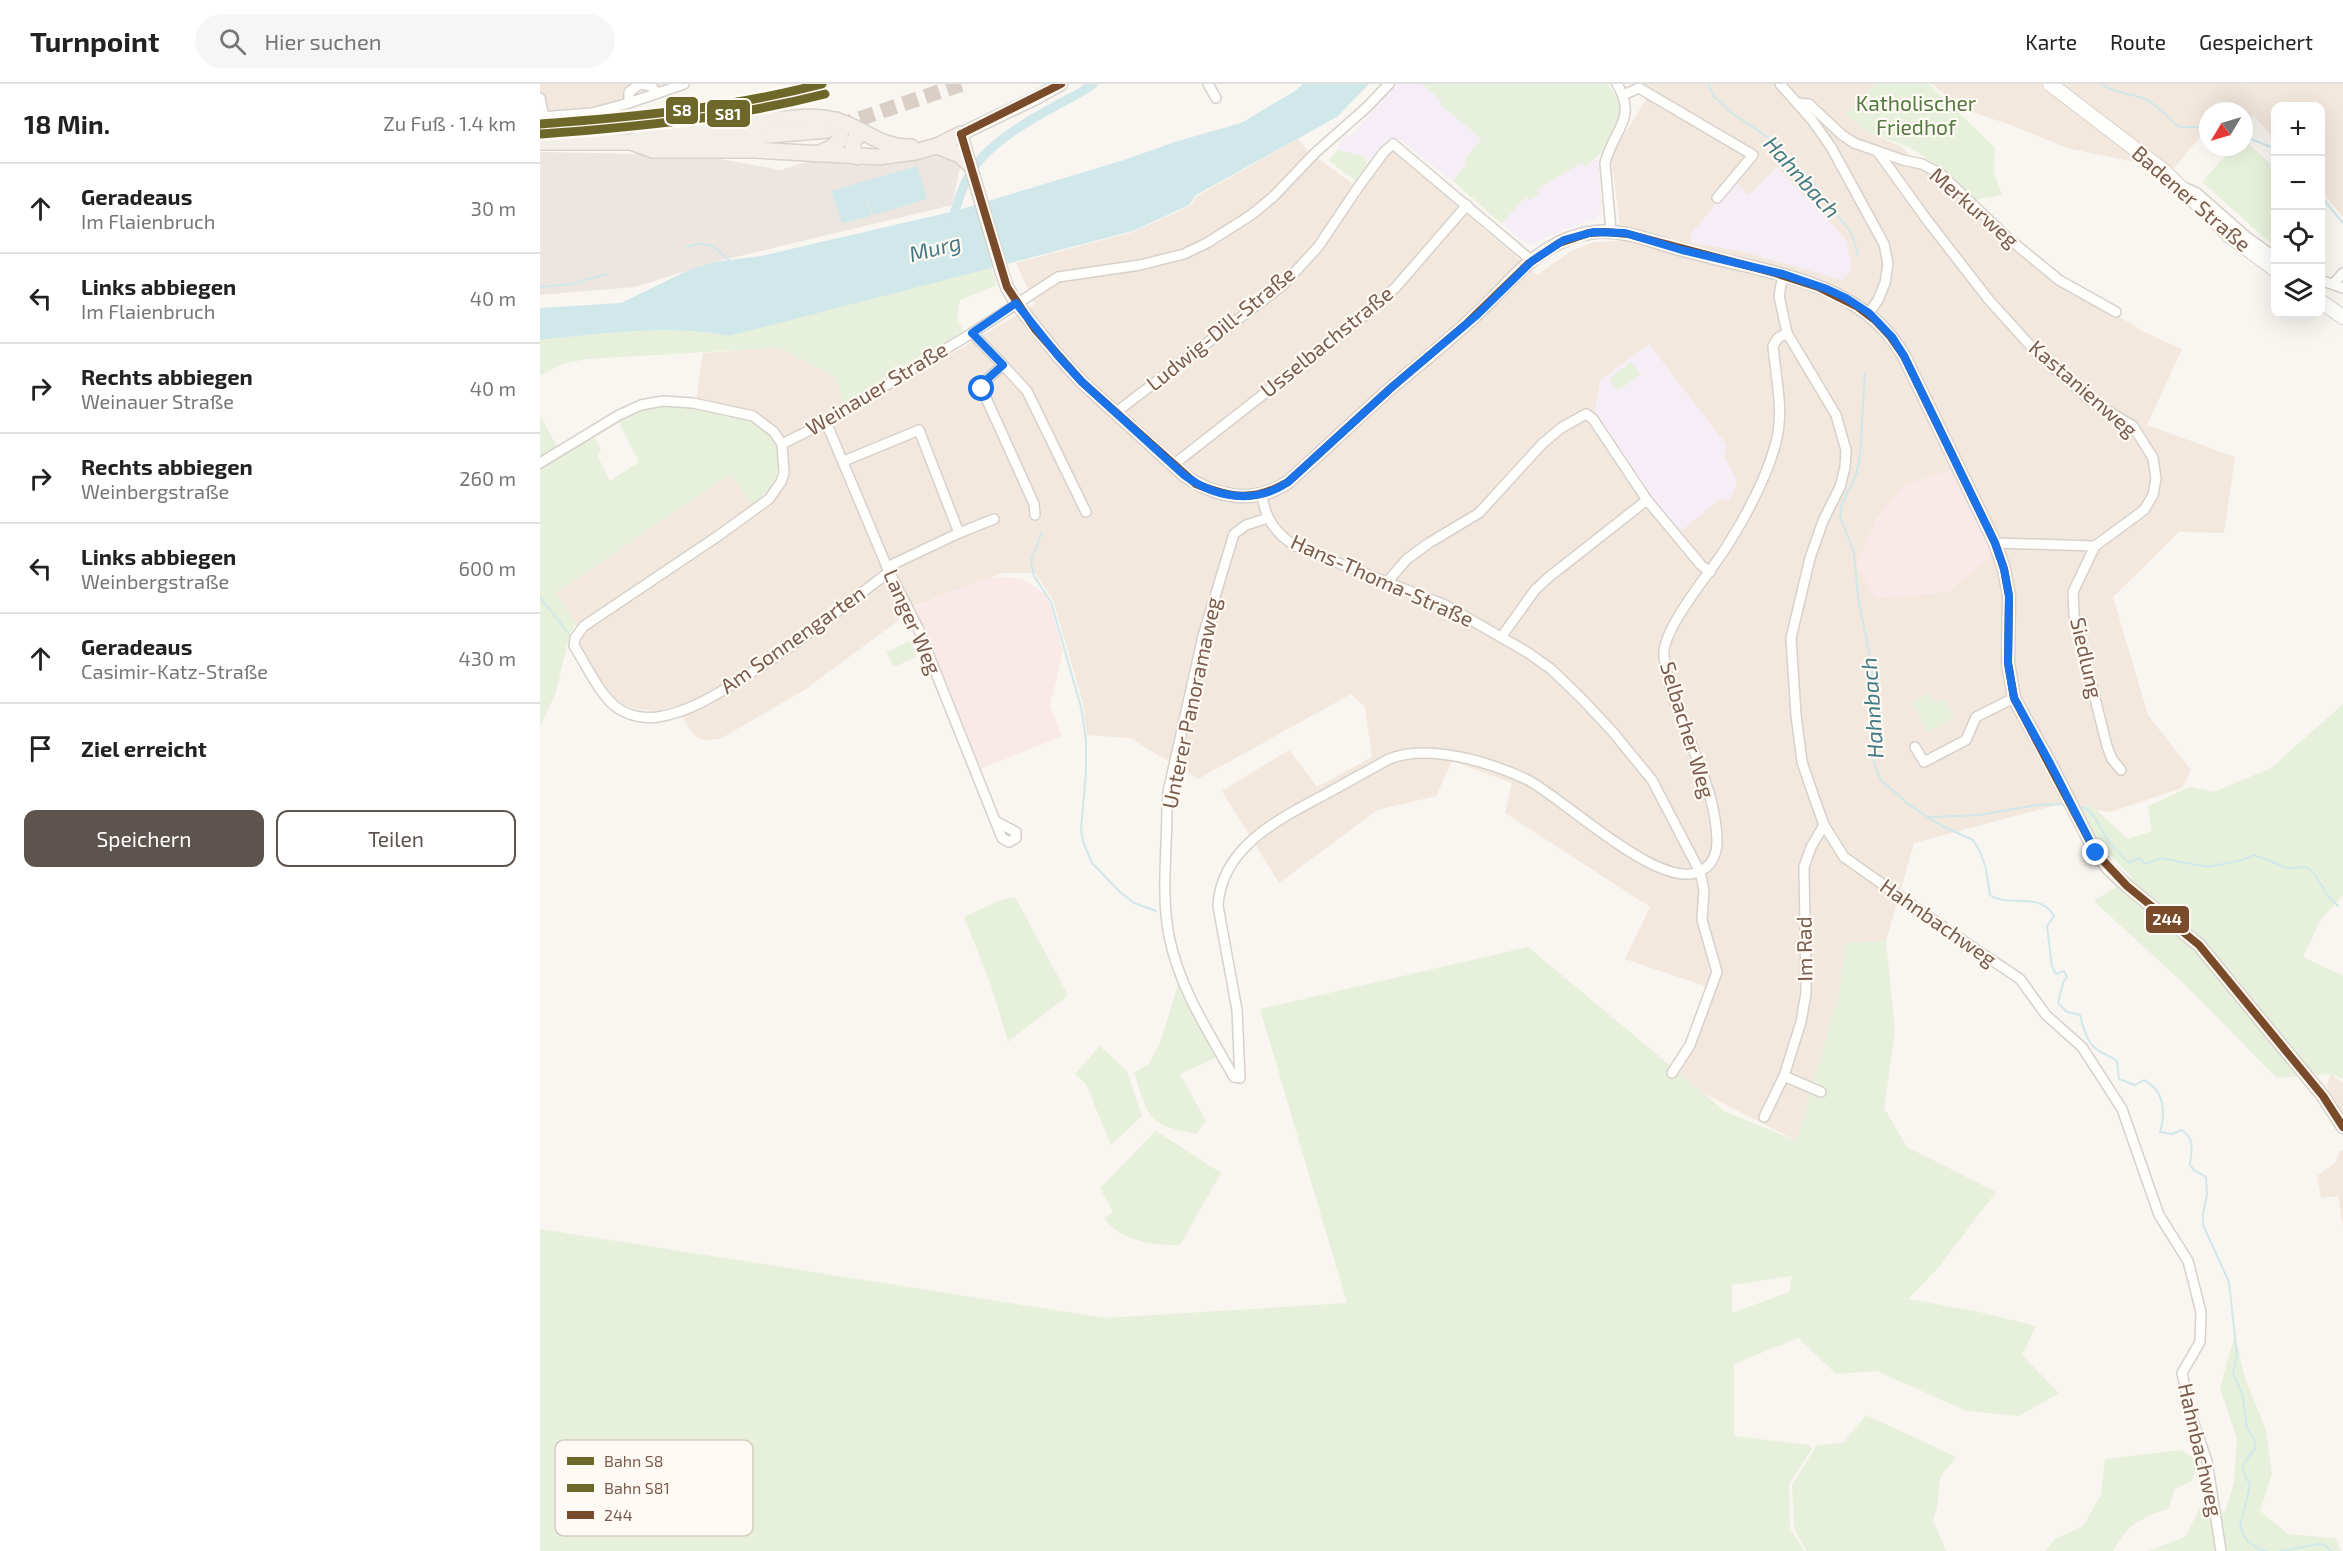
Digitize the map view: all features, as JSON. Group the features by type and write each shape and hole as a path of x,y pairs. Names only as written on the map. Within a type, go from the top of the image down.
{"main road":[{"name":"Badener Straße","path":"2050,84 2181,186 2226,232 2271,266"},
{"path":"540,142 631,142 658,133 808,118 863,133 895,147 913,147 949,140"},
{"path":"816,154 829,149 839,141 841,129 832,125"},
{"path":"858,157 854,153 852,143 863,133"},
{"path":"631,142 653,150 702,152 755,150 858,157 898,155 949,140"},
{"path":"949,140 969,164"},
{"path":"2325,304 2343,317"}],"street":[{"path":"629,103 629,92 640,84 651,86 657,93"},
{"path":"540,98 542,117 592,113 684,84"},
{"path":"1061,84 949,140 969,164 1002,273 1016,303 1059,357 1114,413 1196,484 1208,489 1231,495 1262,495 1277,490 1477,315 1532,261 1564,240 1593,232 1611,231 1783,274 1827,289 1869,313 1901,350 1995,543 2004,569 2009,596 2008,663 2014,698 2096,853 2127,886 2199,945 2323,1096 2343,1127"},
{"path":"1208,84 1216,98"},
{"name":"Weinauer Straße","path":"584,626 718,537 770,499 784,473 782,444 826,422 1058,278 1140,265 1184,254 1207,243 1273,197 1308,160 1389,84"},
{"path":"1611,231 1605,163 1608,152 1620,132 1627,107 1617,84"},
{"path":"1780,84 1812,120 1831,147 1884,244 1888,264 1885,283 1878,300 1869,313"},
{"path":"1623,95 1639,88 1753,154 1717,198"},
{"name":"Merkurweg","path":"1797,103 1809,104 1842,135 1854,143 1922,164 1941,174 2009,239 2059,280 2116,312"},
{"name":"Ludwig-Dill-Straße","path":"1114,413 1283,285 1318,247 1384,152 1393,144 1467,205"},
{"name":"Kastanienweg","path":"1878,152 1989,300 2036,352 2091,400 2133,426 2153,459 2156,479 2153,495 2144,510 2095,546"},
{"path":"2181,186 2197,193 2234,226 2271,254"},
{"path":"1467,205 1532,261"},
{"name":"Usselbachstraße","path":"1173,465 1366,314 1396,286 1467,205"},
{"path":"2333,284 2343,273"},
{"name":"Hahnbachweg","path":"1783,274 1779,296 1787,333 1836,415 1846,450 1840,487 1823,521 1810,558 1791,638 1796,715 1802,762 1824,825 1844,857 2020,979 2046,1015 2082,1047 2122,1109 2159,1215 2188,1261 2201,1312 2200,1342 2182,1373 2191,1414 2207,1461 2221,1551"},
{"path":"2325,282 2343,288"},
{"path":"972,333 1027,391 1086,512"},
{"name":"Selbacher Weg","path":"1700,872 1712,862 1717,842 1700,769 1671,692 1663,647 1671,629 1743,519 1775,447 1780,407 1773,346 1778,338 1787,333"},
{"path":"1003,365 984,382 982,389 1034,504 1035,515"},
{"path":"540,463 618,415 641,405 663,401 693,403 753,416 774,432 782,444"},
{"path":"1388,581 1407,559 1479,513 1542,444 1562,428 1586,414 1593,419 1647,500 1701,565 1710,572"},
{"name":"Langer Weg","path":"826,422 888,569 918,628 997,822"},
{"path":"844,461 919,430 959,533"},
{"name":"Hans-Thoma-Straße","path":"1262,495 1268,518 1276,531 1295,546 1445,605 1502,636 1551,669 1581,698 1652,780 1700,872"},
{"path":"1502,636 1535,590 1647,500"},
{"name":"Unterer Panoramaweg","path":"1268,518 1246,525 1234,534 1203,636 1168,792 1167,808 1165,888 1169,936 1181,975 1196,1008 1234,1077 1240,1078 1241,1072 1237,1010 1218,906 1219,894 1228,870 1243,850 1270,825 1389,759 1421,752 1477,762 1508,771 1549,793 1619,846 1654,865 1681,874 1700,872"},
{"path":"888,569 959,533 994,519"},
{"path":"1995,543 2095,546"},
{"name":"Siedlung","path":"2095,546 2073,592 2074,615 2107,746 2112,759 2121,770"},
{"name":"Am Sonnengarten","path":"584,626 575,638 574,646 607,698 620,710 644,718 656,717 704,701 771,661 820,626 888,569"},
{"path":"1915,747 1924,762 1966,740 1976,717 2014,698"},
{"name":"Im Rad","path":"1764,1117 1784,1076 1801,1022 1806,993 1804,867 1824,825"},
{"path":"1672,1073 1690,1046 1717,972 1702,920 1704,890 1700,872"},
{"path":"1784,1076 1821,1092"}],"shaded area":[{"path":"540,84 670,84 617,103 585,109 540,113"},
{"path":"1395,84 1422,84 1443,101 1440,104 1482,139 1464,160 1467,163 1453,181 1399,139 1388,138 1367,165 1364,156 1337,150 1342,140 1355,132"},
{"path":"1637,84 1876,84 1846,114 1870,133 1900,146 2026,258 2144,332 2182,349 2147,425 2235,457 2224,533 2179,532 2113,597 2148,715 2191,770 2182,788 2110,812 2060,804 1914,843 1886,941 1845,943 1840,989 1797,1141 1676,1079 1698,1036 1716,990 1625,959 1650,907 1505,813 1512,783 1452,761 1436,796 1377,810 1279,883 1222,791 1289,750 1317,787 1372,757 1365,707 1351,694 1198,779 1130,738 1087,735 1082,699 1053,600 1035,573 1003,573 897,612 899,620 806,689 720,739 703,740 694,735 675,706 656,711 635,709 616,701 594,671 579,644 581,632 555,593 731,474 758,512 776,498 787,483 789,456 781,433 760,414 696,401 703,353 779,348 834,376 849,415 1035,304 1016,263 1133,232 1190,206 1197,196 1298,139 1314,159 1319,159 1361,190 1392,149 1537,275 1571,251 1594,242 1622,241 1611,156 1650,93"},
{"path":"1932,84 2343,84 2343,217 2325,196 2325,102 2271,102 2271,135 2253,115 2253,102 2199,102 2199,138 2172,170 2067,148 2008,124 1960,108"},
{"path":"540,152 715,158 781,170 809,161 863,166 897,164 945,155 961,163 952,205 715,262 635,287 540,295"},
{"path":"1598,158 1602,213 1590,221 1532,244 1521,240 1502,224 1526,196 1582,162 1586,166"},
{"path":"1777,167 1846,239 1852,269 1842,280 1741,251 1692,243 1690,240 1690,235 1735,181 1749,195"},
{"path":"1649,344 1726,444 1725,458 1737,482 1730,500 1720,499 1680,532 1651,499 1597,419 1595,409 1600,380"},
{"path":"1951,470 1993,550 1991,557 1948,592 1876,599 1856,564 1877,518 1904,485"},
{"path":"1008,577 1024,580 1044,593 1050,604 1063,651 1050,706 1062,736 978,770 910,608 989,578"},
{"path":"2331,1074 2343,1083 2343,1117 2331,1099 2327,1085"},
{"path":"2340,1151 2343,1151 2343,1227 2338,1196 2321,1198 2317,1176 2335,1163"}],"green space":[{"path":"1422,84 1608,84 1619,103 1621,115 1613,138 1597,156 1585,166 1582,162 1537,190 1539,194 1530,200 1526,196 1502,224 1453,181 1467,163 1464,161 1482,139 1440,104 1442,101"},
{"name":"Katholischer Friedhof","path":"1876,84 1929,84 1995,148 1994,172 2002,195 1975,200 1941,169 1910,147 1870,133 1845,114"},
{"path":"2253,148 2271,164 2271,243 2202,182 2225,156 2253,156"},
{"path":"1337,150 1364,156 1367,165 1356,181 1329,161"},
{"path":"991,267 997,285 960,300 957,317 963,331 844,403 834,376 779,348 586,359 562,364 540,376 540,340 659,330 706,332 729,336"},
{"path":"1631,362 1641,374 1618,391 1609,379"},
{"path":"667,404 694,406 737,414 762,427 776,443 777,473 768,490 753,506 731,474 556,593 576,623 570,633 556,692 540,727 540,469 593,434 601,450 597,455 610,481 639,462 618,420 648,408"},
{"path":"540,415 558,449 540,460"},
{"path":"911,641 916,657 894,667 886,652"},
{"path":"1930,693 1934,702 1944,698 1954,719 1927,732 1912,701"},
{"path":"2343,704 2343,895 2320,921 2303,957 2343,976 2343,1079 2331,1074 2277,1078 2184,984 2094,901 2132,877 2085,830 2078,809 2091,805 2128,839 2152,831 2148,806 2190,787 2214,792 2271,768"},
{"path":"1015,897 1068,995 1008,1042 991,985 964,917 1001,900"},
{"path":"1886,941 1895,1031 1884,1108 1907,1147 1996,1192 1939,1267 1908,1299 1975,1311 2036,1326 2022,1355 2059,1393 2019,1416 1967,1411 1876,1371 1836,1374 1798,1338 1734,1364 1734,1436 1810,1445 1812,1449 1789,1484 1790,1528 1804,1551 540,1551 540,1229 1105,1318 1347,1303 1260,1009 1528,947 1726,1112 1797,1141 1840,989 1845,943","holes":["1792,1276 1789,1292 1732,1313 1732,1285"]},
{"path":"1180,978 1220,1056 1180,1074 1206,1121 1196,1134 1167,1127 1152,1117 1143,1101 1134,1073 1149,1064 1161,1041"},
{"path":"1100,1046 1127,1071 1142,1116 1111,1145 1086,1084 1075,1074"},
{"path":"1156,1131 1221,1173 1180,1245 1148,1243 1129,1237 1111,1226 1104,1218 1113,1212 1100,1188"},
{"path":"2235,1335 2245,1378 2266,1430 2272,1474 2260,1511 2288,1534 2335,1538 2341,1551 2149,1551 2185,1537 2200,1508 2225,1512 2234,1483 2237,1439 2220,1388"},
{"path":"1866,1415 1956,1457 1940,1477 1937,1508 1933,1520 1946,1551 1806,1551 1794,1528 1792,1485 1817,1445 1843,1443"},
{"path":"2181,1450 2198,1461 2192,1481 2175,1489 2168,1509 2142,1519 2129,1529 2113,1551 2045,1551 2055,1539 2083,1526 2101,1495 2105,1459"}],"water":[{"name":"Murg","path":"1303,84 1369,84 1337,117 1196,195 1189,205 1133,231 729,336 706,332 659,330 540,340 540,308 621,303 691,269 715,262 761,256 955,211 1241,123"},
{"path":"917,166 927,199 873,215 865,194 871,216 842,223 831,191"}],"waterway":[{"name":"Murg","path":"952,221 965,182 975,165 995,145 1007,135 1093,84"},
{"name":"Hahnbach","path":"1708,84 1714,97 1732,113 1778,144 1797,167 1808,176 1852,234 1858,254"},
{"path":"2102,84 2113,90 2147,100 2180,127 2199,127"},
{"path":"2253,140 2271,147"},
{"path":"2325,201 2343,223"},
{"path":"687,247 706,244 716,249 730,262"},
{"path":"540,287 571,284 608,274"},
{"name":"Hahnbach","path":"1865,373 1860,457 1856,475 1842,504 1840,517 1854,552 1858,598 1872,666 1871,719 1874,763 1881,780 1908,804 1940,825 1973,840 1980,851 1986,869 1990,895 1998,899 2033,902 2048,908 2054,916 2047,926 2052,967 2056,974 2064,971 2067,977 2063,983 2058,1003 2067,1012 2080,1015 2085,1033 2092,1045 2117,1061 2119,1079 2135,1085 2144,1080 2156,1090 2163,1109 2160,1132 2172,1134 2182,1130 2191,1142 2190,1165 2206,1177 2207,1195 2203,1225 2229,1282 2237,1356 2233,1374 2242,1393 2247,1428 2254,1439 2256,1448 2245,1461 2242,1469 2250,1485 2240,1527 2247,1541 2266,1551"},
{"path":"1042,532 1031,561 1034,576 1051,602 1081,707 1086,740 1081,830 1084,844 1092,863 1120,892 1134,903 1156,911"},
{"path":"540,597 569,634"},
{"path":"1930,817 1980,815 2037,805 2067,804"},
{"path":"2083,807 2094,816 2109,841 2129,863 2139,858 2146,864 2160,858 2208,867 2243,860 2254,855 2288,868 2306,867 2313,872 2329,897 2338,906"},
{"name":"Hahnbach","path":"2280,1551 2319,1544 2325,1545 2331,1551"}],"tunnel":[{"path":"838,126 962,84"}],"rail line":[{"name":"S8","path":"540,124 682,110 752,99 822,84"},
{"name":"S81","path":"541,134 684,120 754,109 825,94"}],"transit line":[{"name":"244","path":"961,134 1061,84"},
{"name":"244","path":"961,134 1007,287 1035,329 1082,382 1196,484 1232,495 1264,493 1288,482 1392,387 1465,325 1528,264 1559,243 1589,233 1628,234 1775,273 1818,287 1858,307 1875,320 1904,356 1995,543 2004,569 2009,596 2008,663 2014,698 2096,853 2127,886 2199,945 2323,1096 2343,1127"}],"route":[{"path":"982,389 984,382 1003,365 972,333 1016,303 1035,329 1082,382 1184,475 1196,484 1219,493 1241,496 1262,495 1277,490 1288,482 1392,387 1477,315 1532,261 1564,240 1593,232 1625,233 1682,250 1783,274 1827,289 1869,313 1892,337 1904,356 1995,543 2004,569 2009,596 2008,663 2009,681 2014,698 2096,853"}]}
